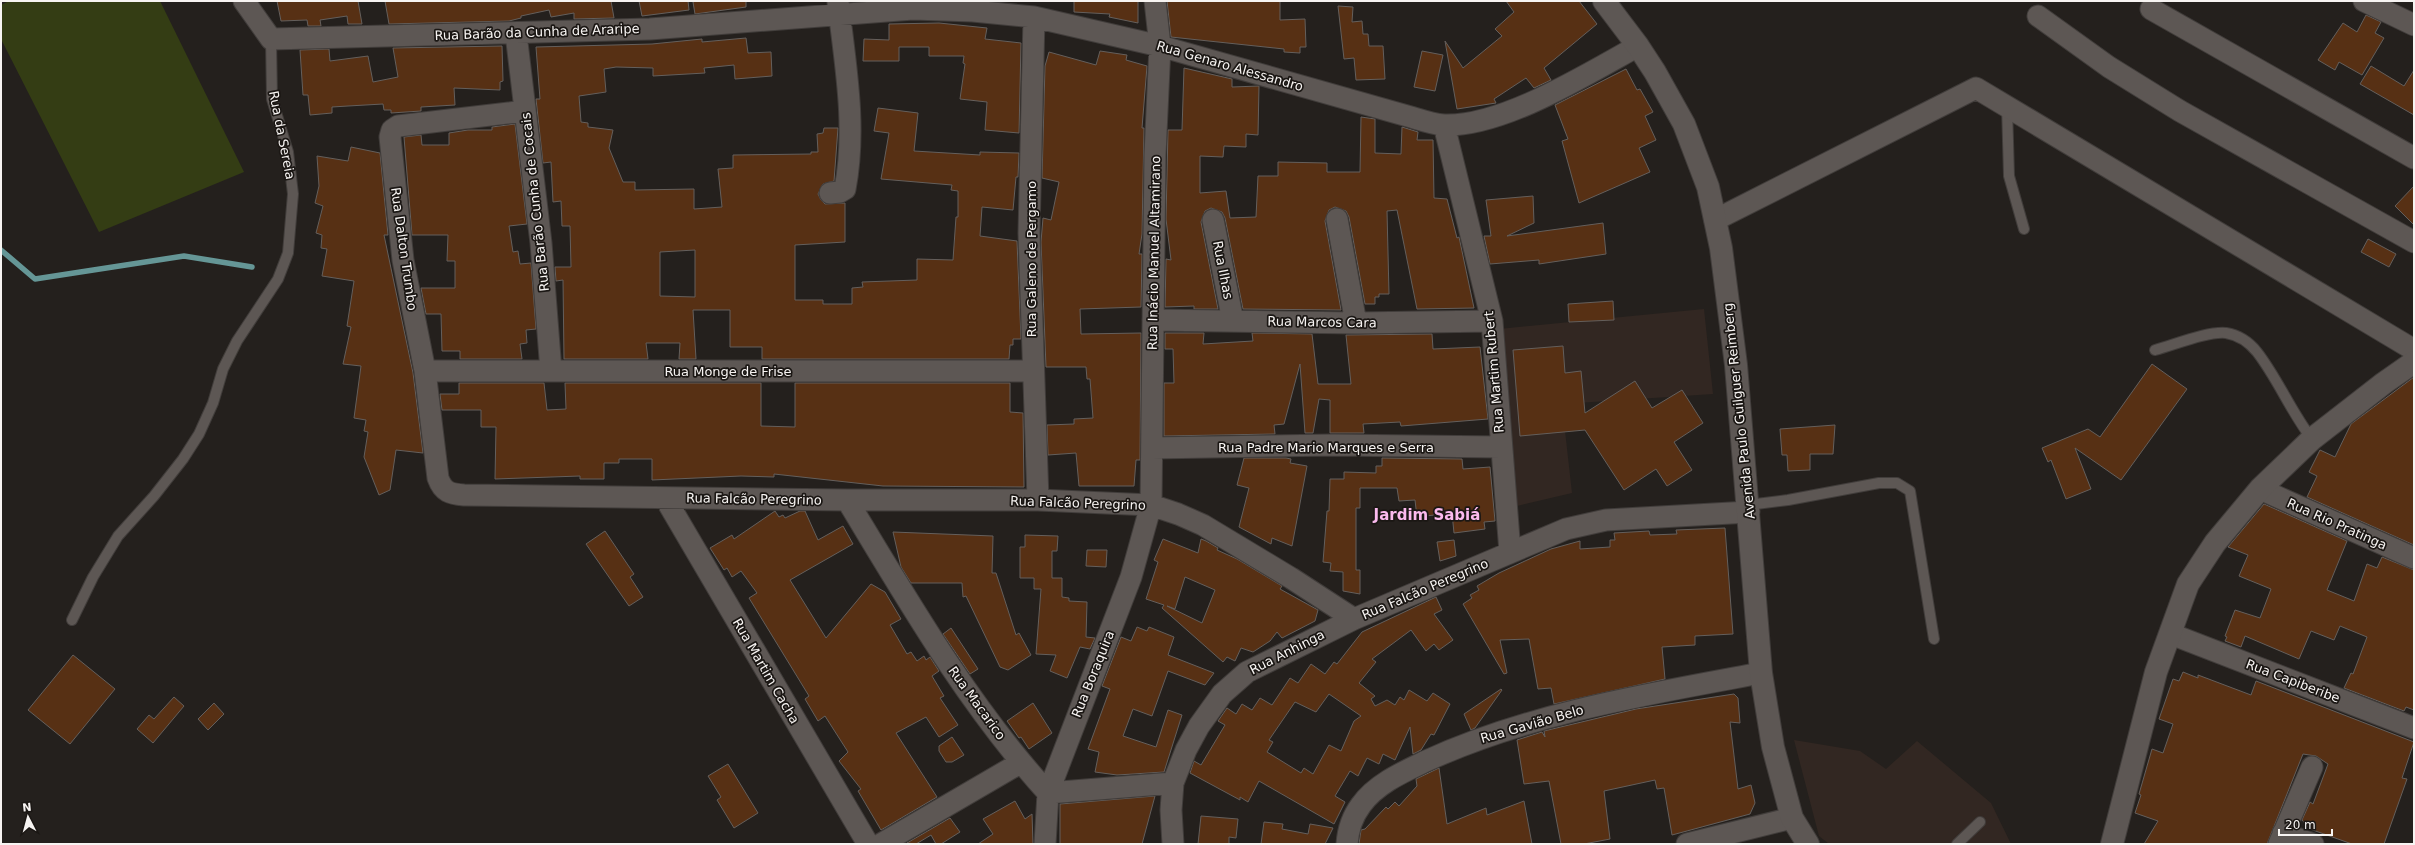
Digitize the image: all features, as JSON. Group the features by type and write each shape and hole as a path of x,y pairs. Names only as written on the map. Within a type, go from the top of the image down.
{"main road":[{"name":"Avenida Paulo Guilguer Reimberg","path":"1604,1 1638,46 1684,124 1708,187 1715,220 1736,366 1749,508 1761,673 1772,747 1792,818 1808,844"},
{"path":"2113,844 2156,672 2188,584 2215,543 2260,489 2312,440 2384,383 2414,362"}],"street":[{"path":"244,1 271,38"},
{"name":"Rua Inácio Manuel Altamirano","path":"1151,505 1153,320 1160,46 1155,1"},
{"path":"2364,1 2414,25"},
{"path":"830,193 838,193 845,189 849,144 850,99 839,8"},
{"name":"Rua Genaro Alessandro","path":"803,17 839,8 973,10 1034,17 1160,46 1444,125 1489,117 1517,109 1570,84 1638,46"},
{"path":"2150,9 2414,158"},
{"path":"2038,16 2109,67 2180,111 2414,242"},
{"name":"Rua Barão da Cunha de Araripe","path":"271,38 516,34 650,28 803,17"},
{"name":"Rua Galeno de Pergamo","path":"1034,17 1030,233 1032,371 1038,500"},
{"name":"Rua Barão Cunha de Cocais","path":"516,34 541,243 551,371"},
{"path":"1715,220 1976,88 2414,350"},
{"name":"Rua Dalton Trumbo","path":"453,494 442,487 438,478 425,371 404,260 390,142 392,130 398,126 525,111"},
{"name":"Rua Martim Rubert","path":"1444,125 1492,321 1510,552"},
{"path":"1337,219 1356,322"},
{"name":"Rua Ilhas","path":"1213,220 1233,321"},
{"name":"Rua Marcos Cara","path":"1153,320 1356,322 1492,321"},
{"name":"Rua Monge de Frise","path":"425,371 1032,371"},
{"name":"Rua Padre Mario Marques e Serra","path":"1152,448 1333,445 1501,447"},
{"name":"Rua Rio Pratinga","path":"2260,489 2414,558"},
{"name":"Rua Falcão Peregrino","path":"453,494 847,500 1038,500 1151,505 1178,514 1203,525 1291,578 1354,619 1566,528 1606,520 1749,508"},
{"name":"Rua Martim Cacha","path":"665,498 868,844"},
{"name":"Rua Macarico","path":"847,500 956,676 1020,763 1048,793"},
{"name":"Rua Boraquira","path":"1045,844 1048,793 1131,577 1151,505"},
{"name":"Rua Anhinga","path":"1173,844 1171,810 1173,783 1186,750 1199,726 1222,694 1247,672 1354,619"},
{"name":"Rua Capiberibe","path":"2171,634 2414,728"},
{"name":"Rua Gavião Belo","path":"1347,844 1351,820 1361,804 1378,788 1403,772 1456,747 1498,732 1569,713 1761,673"},
{"path":"881,844 1020,763"},
{"path":"2312,767 2281,838 2313,844"},
{"path":"1048,793 1173,783"},
{"path":"1687,844 1792,818"}],"lane":[{"name":"Rua da Sereia","path":"72,620 93,576 118,536 154,496 183,459 199,434 213,403 223,369 237,341 278,279 288,253 292,194 288,152 272,99 271,38"},
{"path":"2007,106 2008,176 2024,229"},
{"path":"2155,350 2225,333 2242,338 2256,351 2299,423 2312,440"},
{"path":"1749,508 1879,483 1897,483 1910,491 1934,639"},
{"path":"1957,844 1980,822"}],"shaded area":[{"path":"1704,309 1713,394 1562,404 1572,493 1517,506 1499,329"},
{"path":"1794,740 1860,751 1886,769 1917,741 1991,803 2011,844 1829,844 1819,836"}],"green space":[{"path":"9,1 160,1 244,172 99,232 1,39 1,5"}],"building":[{"path":"277,1 358,1 362,24 348,24 347,16 320,20 321,26 308,26 307,20 281,21"},
{"path":"385,1 611,1 614,18 574,19 574,13 551,17 549,10 521,16 521,18 509,21 389,24"},
{"path":"639,1 688,1 689,10 642,16"},
{"path":"746,1 746,7 695,14 693,2"},
{"path":"1074,1 1138,1 1138,23 1109,17 1110,14 1074,12"},
{"path":"1167,1 1280,1 1280,20 1305,19 1306,47 1300,47 1300,53 1284,52 1284,49 1171,37"},
{"path":"1506,1 1579,1 1597,24 1544,68 1551,80 1534,88 1526,78 1494,99 1496,103 1457,109 1445,41 1463,68 1502,36 1495,29 1514,12"},
{"path":"1338,6 1353,7 1352,22 1362,21 1363,34 1368,34 1369,46 1383,46 1385,79 1356,80 1354,58 1344,59"},
{"path":"2366,15 2381,22 2375,33 2384,38 2362,75 2339,62 2335,70 2318,60 2343,23 2357,32"},
{"path":"939,23 987,28 985,39 1021,43 1019,133 985,130 987,102 960,99 965,64 963,63 964,56 929,56 929,47 899,47 899,61 863,61 864,39 889,40 889,24"},
{"path":"746,38 748,53 771,52 772,76 735,79 734,65 704,68 705,73 653,76 653,68 616,67 604,69 606,92 579,96 581,122 588,123 588,127 613,130 609,148 623,182 635,182 635,190 694,189 694,209 722,207 718,169 733,168 733,155 811,154 811,152 818,152 817,134 823,133 824,128 838,128 834,181 823,184 818,194 825,204 845,203 845,242 795,245 795,300 823,300 823,304 852,304 852,288 863,287 862,282 917,280 917,259 953,260 956,217 958,217 958,191 951,190 952,185 881,179 889,133 874,131 878,108 918,113 914,151 980,155 980,152 1019,153 1018,177 1016,177 1013,210 982,207 980,236 1017,241 1021,339 1013,339 1013,345 1010,345 1009,359 762,359 762,347 730,347 730,310 693,310 696,359 679,359 680,343 646,343 648,359 564,359 563,280 556,281 555,267 571,267 570,226 562,226 561,201 553,202 551,162 543,163 536,99 540,99 536,47 652,44 702,39 702,42","holes":["695,250 695,297 660,296 660,252"]},
{"path":"502,46 503,81 500,82 500,90 454,88 455,105 421,107 421,111 391,113 391,110 384,110 383,104 332,107 332,113 310,115 308,95 303,95 300,50 329,49 330,61 368,56 373,82 398,77 393,48"},
{"path":"1100,51 1127,55 1126,60 1147,66 1142,128 1144,128 1142,234 1139,254 1142,254 1141,307 1080,309 1081,334 1141,333 1140,460 1136,460 1134,486 1079,486 1076,453 1048,455 1047,425 1074,424 1074,419 1093,418 1090,379 1087,379 1086,367 1046,367 1041,242 1043,218 1051,220 1059,182 1042,178 1045,66 1049,52 1096,65"},
{"path":"1422,51 1443,55 1435,91 1414,87"},
{"path":"2371,66 2404,86 2414,70 2414,115 2360,84"},
{"path":"1184,68 1232,79 1232,87 1259,86 1258,135 1246,134 1246,147 1224,146 1223,157 1200,156 1200,193 1226,191 1230,218 1256,217 1258,176 1278,176 1278,162 1327,163 1327,172 1360,172 1361,117 1375,119 1375,153 1401,154 1402,127 1418,132 1417,140 1433,140 1434,198 1447,199 1457,238 1459,237 1474,308 1417,309 1397,210 1387,211 1389,294 1379,294 1379,297 1375,297 1375,304 1365,304 1349,217 1346,211 1335,207 1329,210 1325,221 1341,310 1243,309 1225,218 1222,212 1211,208 1205,211 1201,222 1218,309 1194,309 1194,306 1165,307 1166,259 1171,260 1166,219 1168,130 1182,130"},
{"path":"1626,69 1637,90 1640,89 1653,112 1645,116 1656,140 1639,148 1650,172 1579,203 1562,141 1568,139 1555,105"},
{"path":"515,124 527,224 509,226 513,252 518,251 520,264 531,263 536,329 526,330 527,343 520,344 522,359 460,359 460,351 442,351 441,314 426,314 421,288 455,288 455,261 447,261 448,235 412,235 404,137 421,135 422,145 449,145 449,133 468,130 492,130 492,127"},
{"path":"351,147 380,153 388,235 384,235 413,373 423,453 396,450 390,490 379,495 364,457 368,432 364,431 366,420 354,418 361,366 343,364 351,327 347,326 354,281 322,276 327,249 321,248 322,235 316,233 323,206 315,203 319,186 317,156 348,161"},
{"path":"2414,186 2414,225 2395,206"},
{"path":"1533,196 1534,223 1507,236 1603,223 1606,254 1539,264 1539,260 1490,264 1484,236 1491,236 1486,200"},
{"path":"2368,239 2396,254 2389,267 2361,252"},
{"path":"1613,301 1614,320 1569,322 1568,304"},
{"path":"1165,333 1204,333 1203,344 1253,341 1252,333 1312,334 1318,384 1351,384 1346,335 1432,334 1433,349 1480,347 1488,419 1401,426 1400,422 1363,424 1364,433 1330,433 1330,400 1319,399 1313,433 1305,433 1300,364 1284,424 1274,425 1275,434 1164,436 1164,383 1174,383 1173,349 1165,349"},
{"path":"1563,346 1565,373 1581,371 1585,413 1635,381 1652,408 1682,390 1703,423 1674,442 1692,470 1667,486 1656,469 1624,490 1585,430 1520,436 1513,350"},
{"path":"2152,364 2187,389 2121,480 2075,448 2091,489 2066,499 2051,460 2048,462 2042,448 2088,429 2100,437"},
{"path":"2414,377 2414,545 2307,497 2317,476 2309,472 2320,450 2335,457 2351,424"},
{"path":"459,383 544,383 547,410 566,409 565,383 761,383 761,426 795,427 795,383 1010,383 1010,412 1023,413 1024,487 883,486 774,474 774,477 741,476 652,480 652,459 619,459 619,463 604,463 604,479 580,479 580,476 495,479 496,427 481,427 481,410 442,410 440,394 459,394"},
{"path":"1835,425 1833,454 1810,454 1810,470 1788,471 1787,455 1782,455 1780,429"},
{"path":"1244,458 1286,458 1291,459 1290,463 1307,466 1292,546 1272,538 1271,544 1239,527 1249,488 1237,485"},
{"path":"1382,458 1462,459 1463,469 1490,467 1495,521 1484,522 1485,529 1454,533 1452,513 1417,517 1415,500 1399,501 1397,488 1360,488 1360,508 1356,508 1356,570 1360,570 1360,594 1343,591 1343,572 1330,571 1331,563 1323,562 1327,511 1329,511 1330,479 1344,479 1344,472 1376,473 1376,466 1382,466"},
{"path":"2264,504 2347,541 2327,590 2354,601 2367,564 2377,568 2382,557 2414,570 2414,710 2406,707 2404,711 2344,688 2351,673 2353,674 2367,637 2340,626 2334,640 2311,631 2299,659 2245,636 2241,647 2225,641 2227,637 2225,636 2235,610 2260,618 2271,589 2239,576 2248,555 2228,547"},
{"path":"775,511 779,517 783,515 785,518 800,511 805,511 818,540 843,526 853,544 790,580 826,638 871,584 885,592 901,619 890,625 907,654 911,652 917,661 924,656 926,660 930,657 939,671 932,676 944,696 940,698 958,725 939,737 926,717 896,733 937,797 881,830 858,791 861,789 839,761 848,752 825,716 818,721 805,699 809,696 749,598 757,593 741,571 732,577 727,568 724,570 710,548 732,535 734,539"},
{"path":"1725,528 1733,634 1695,636 1695,645 1662,647 1665,679 1554,704 1551,688 1538,689 1529,639 1500,640 1507,673 1504,674 1463,604 1472,598 1470,595 1479,590 1477,586 1499,573 1551,549 1580,541 1580,549 1610,547 1610,540 1615,540 1614,533 1649,531 1650,535 1677,534 1676,530"},
{"path":"605,531 634,574 630,577 643,597 629,606 586,544"},
{"path":"893,532 993,536 992,573 996,573 1016,635 1019,633 1031,655 1008,670 1000,667 966,596 963,597 962,583 911,583 901,567"},
{"path":"1025,535 1058,536 1057,551 1052,551 1052,578 1062,578 1062,597 1069,598 1069,601 1087,602 1086,637 1095,638 1090,649 1080,647 1067,678 1050,671 1056,655 1036,654 1041,589 1034,589 1034,578 1020,578 1020,547 1025,547"},
{"path":"1163,539 1198,553 1201,539 1218,548 1217,550 1237,559 1282,586 1280,589 1318,610 1315,621 1282,638 1277,632 1270,641 1253,652 1241,648 1235,661 1227,657 1223,662 1162,608 1164,605 1146,599 1158,562 1154,560","holes":["1185,577 1215,590 1202,623 1167,606 1175,609"]},
{"path":"1454,540 1456,556 1440,561 1437,542"},
{"path":"1087,550 1107,550 1106,567 1086,566"},
{"path":"1436,597 1442,610 1434,614 1453,640 1439,650 1434,644 1426,651 1411,630 1372,659 1376,662 1359,683 1375,696 1371,699 1375,706 1387,700 1395,705 1400,697 1404,700 1409,690 1427,701 1433,693 1450,704 1434,735 1431,734 1421,750 1413,754 1410,727 1395,760 1383,754 1379,764 1367,758 1358,776 1350,771 1335,796 1345,802 1334,824 1259,781 1248,802 1240,797 1240,800 1190,773 1194,761 1201,765 1225,725 1218,721 1227,708 1236,714 1242,704 1252,710 1260,698 1272,705 1290,678 1298,683 1311,664 1325,674 1334,662 1337,664 1362,632","holes":["1329,694 1361,716 1354,721 1341,751 1329,745 1313,774 1304,768 1301,773 1267,752 1273,742 1269,740 1295,702 1316,712"]},
{"path":"1137,627 1147,631 1149,627 1174,637 1168,655 1214,673 1205,685 1168,671 1152,716 1133,709 1123,736 1156,747 1168,710 1182,715 1164,772 1117,775 1095,772 1099,752 1088,749 1110,689 1102,686 1121,637 1131,641"},
{"path":"951,628 978,669 970,674 943,634"},
{"path":"73,655 115,689 70,744 28,710"},
{"path":"2183,672 2198,678 2198,675 2251,695 2256,681 2414,742 2402,778 2407,779 2384,844 2352,844 2310,829 2302,820 2310,802 2313,804 2328,764 2316,756 2303,754 2267,844 2144,844 2158,821 2135,813 2141,795 2139,794 2152,749 2163,753 2173,724 2159,719 2173,679 2179,681"},
{"path":"1501,689 1502,690 1475,728 1471,730 1464,714"},
{"path":"1734,694 1738,698 1740,723 1730,722 1738,789 1751,785 1755,803 1750,814 1672,835 1664,788 1657,789 1655,780 1604,791 1610,839 1584,844 1561,844 1549,781 1524,784 1517,740 1542,732 1545,737 1544,731 1636,709"},
{"path":"174,697 184,706 153,743 137,729 149,715 154,719"},
{"path":"214,703 224,714 208,730 198,719"},
{"path":"1033,703 1052,733 1029,749 1007,721"},
{"path":"952,737 964,755 952,762 946,762 939,751 939,746"},
{"path":"728,764 758,813 734,828 717,800 721,797 708,776"},
{"path":"1439,768 1447,824 1486,808 1487,815 1524,801 1532,844 1359,844 1361,830 1365,829 1386,807 1388,809 1395,802 1399,806 1417,786 1416,779"},
{"path":"1155,796 1142,844 1060,844 1060,804"},
{"path":"1015,801 1025,819 1032,814 1033,844 978,844 993,834 983,819"},
{"path":"1201,816 1238,819 1236,838 1229,837 1229,844 1198,844"},
{"path":"950,818 960,832 941,844 936,844 931,835 916,844 907,843"},
{"path":"1264,822 1283,824 1282,829 1308,834 1310,824 1333,828 1325,844 1261,844"}],"waterway":[{"path":"1,250 35,279 184,256 252,267"}],"district":[{"name":"Jardim Sabiá","path":"1427,515"}]}
